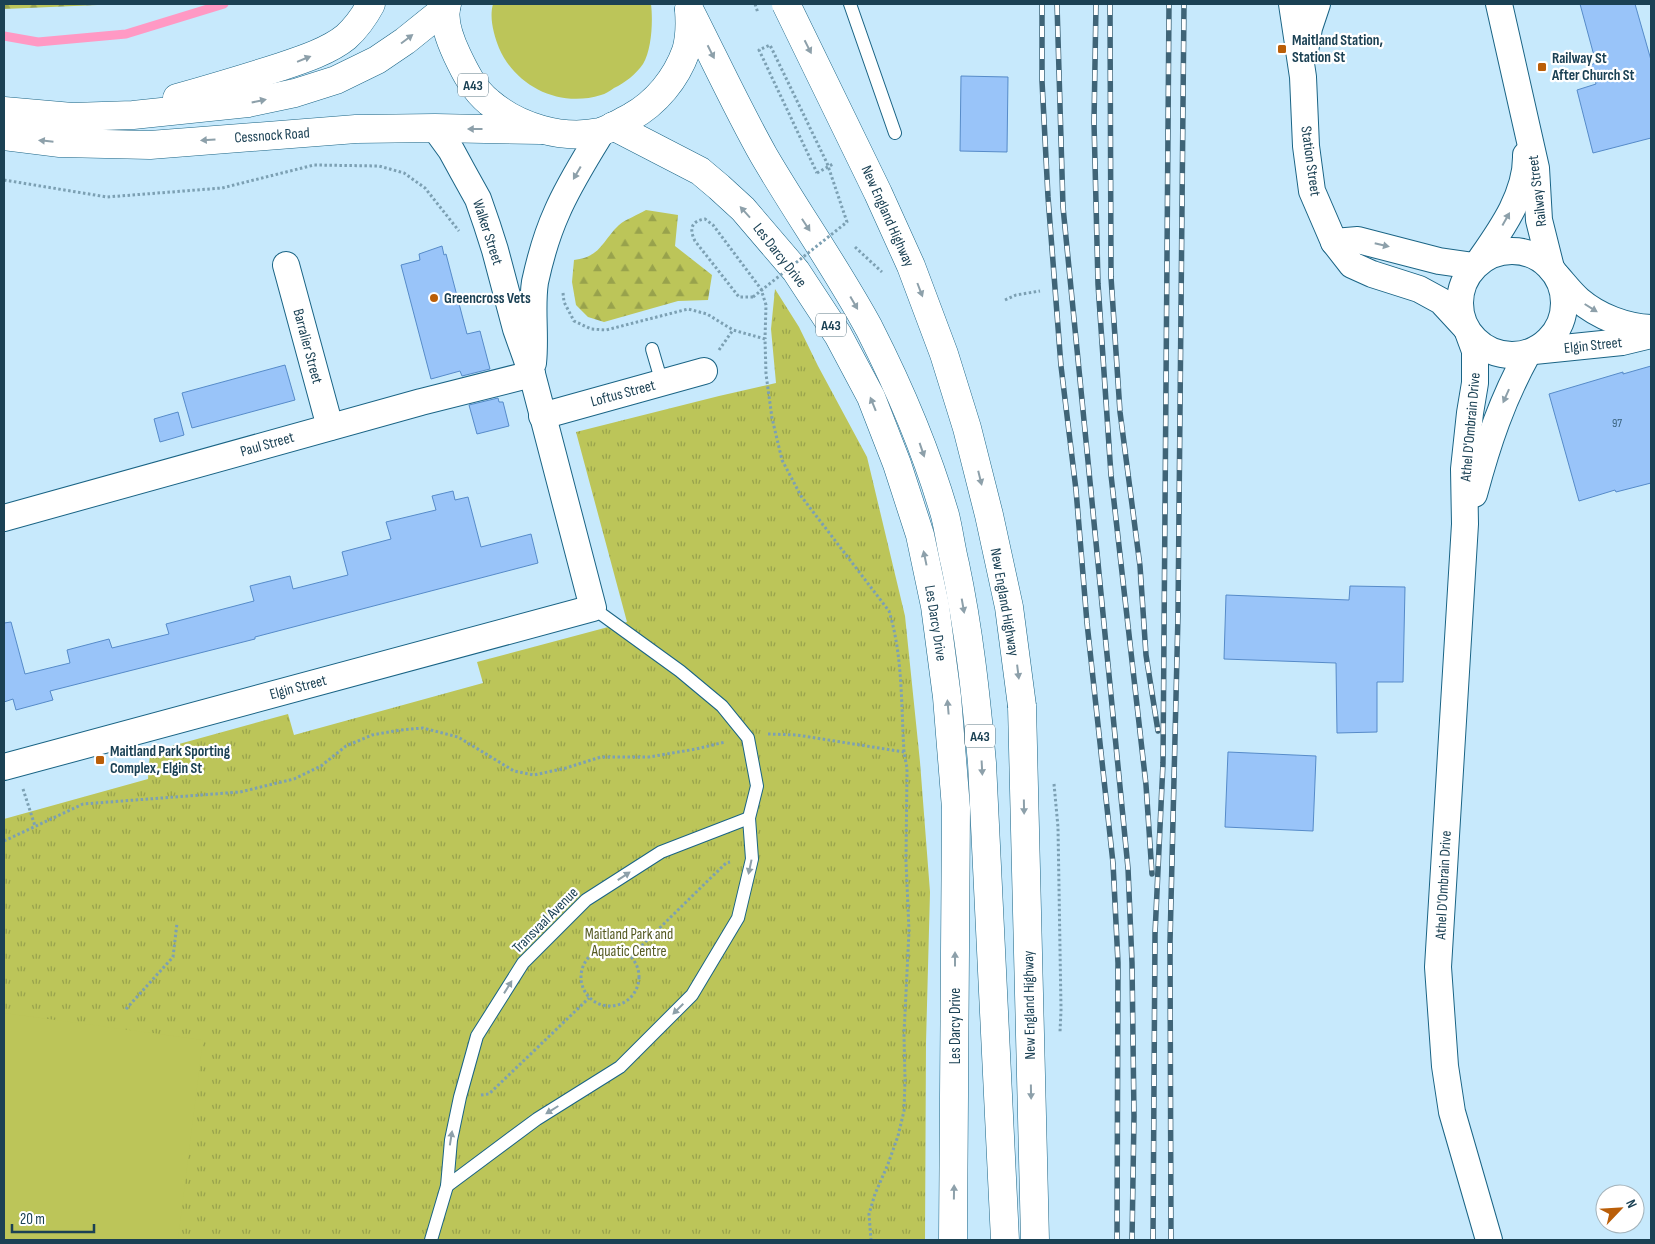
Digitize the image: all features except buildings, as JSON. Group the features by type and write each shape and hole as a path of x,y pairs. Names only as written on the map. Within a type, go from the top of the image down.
{"main road":[{"path":"106,116 215,87 301,60 345,38 363,20 371,4"},
{"name":"New England Highway","path":"786,4 878,193 911,266 944,354 967,428 989,515 1008,607 1022,706 1035,1240"},
{"path":"4,111 72,117 143,114 238,104 295,94 336,80 377,60 405,41 446,6"},
{"name":"A43","path":"446,6 447,28 454,48 463,70 475,87 489,102 515,119 541,130 564,134 588,134 608,129 645,109 665,90 686,52 690,31 689,6"},
{"name":"A43","path":"689,6 763,154 829,260 868,328 894,380 920,442 945,516 964,606 976,696 982,763 1005,1240"},
{"name":"Cessnock Road","path":"4,136 60,143 150,145 356,129 541,130"},
{"name":"Les Darcy Drive","path":"608,129 700,171 743,209 796,271 838,335 870,397 897,464 920,535 934,606 947,697 956,808 953,1240"}],"street":[{"name":"Station Street","path":"1292,4 1303,77 1306,146 1312,192 1334,242 1352,265 1372,274 1411,286 1440,301 1466,330"},
{"name":"Station Street","path":"1303,77 1305,48 1317,4"},
{"name":"Railway Street","path":"1499,4 1536,168 1541,227 1554,271"},
{"name":"Railway Street","path":"1477,263 1498,234 1510,213 1524,177 1526,160 1523,114"},
{"name":"Walker Street","path":"435,128 451,150 478,199 495,250 516,329 532,374 593,608"},
{"name":"Walker Street","path":"532,374 535,345 535,284 542,258 556,213 568,189 608,129"},
{"path":"1334,242 1358,240 1439,261 1477,263"},
{"path":"1509,250 1525,252 1539,258 1554,271 1562,286 1564,311 1554,335 1545,344 1531,352 1515,355 1501,354 1488,350 1466,330 1461,315 1460,295 1466,277 1477,263 1494,253 1509,250"},
{"name":"Barralier Street","path":"286,265 330,427"},
{"name":"Elgin Street","path":"1554,271 1579,300 1591,308 1628,325 1651,328"},
{"name":"Athel D'Ombrain Drive","path":"1466,330 1474,351 1475,383 1464,468 1465,524 1438,967 1445,1066 1452,1112 1489,1240"},
{"name":"Elgin Street","path":"1531,352 1622,342 1651,336"},
{"name":"Athel D'Ombrain Drive","path":"1465,524 1487,446 1498,415 1518,371 1531,352"},
{"name":"Loftus Street","path":"542,416 704,371"},
{"name":"Paul Street","path":"4,518 330,427 532,374"},
{"name":"Elgin Street","path":"10,765 593,608"}],"lane":[{"path":"850,4 896,133"},
{"path":"652,349 662,382"},
{"path":"447,1186 538,1119 620,1067 692,995 738,918 752,859 749,818 757,786 748,738 722,706 680,671 593,608"},
{"name":"Transvaal Avenue","path":"431,1240 447,1186 450,1140 477,1036 523,963 586,900 661,852 749,818"}],"path":[{"path":"817,173 759,50 770,45 827,163 847,222 753,297 740,297 691,234 693,224 698,220 705,219 713,225 761,289 766,305 766,374 772,418 782,460 801,496 889,611 898,650 904,752 907,768 906,861 909,931 904,1034 904,1111 898,1136 869,1214 871,1240"},
{"path":"4,180 107,197 222,188 314,165 379,166 404,173 425,188 460,232"},
{"path":"562,287 564,302 574,321 591,329 606,330 688,309 707,314 733,330 765,339"},
{"path":"1006,300 1022,294 1040,291"},
{"path":"4,841 83,804 240,792 294,779 321,766 346,746 372,735 400,730 423,728 458,737 514,770 534,776 601,757 649,757 696,750 732,740 773,733 904,752"},
{"path":"10,765 35,826"},
{"path":"631,956 726,863 752,859"},
{"path":"126,1009 173,957 177,923"},
{"path":"613,947 623,950 631,956 637,964 640,973 640,982 631,999 623,1004 605,1006 589,998 583,989 581,979 582,968 590,956 603,948 613,947"},
{"path":"489,1094 589,998"}],"green space":[{"path":"4,4 121,4 4,9"},
{"path":"493,4 651,4 651,34 646,58 640,68 630,78 604,94 570,99 555,96 541,91 528,83 516,74 507,62 499,48 494,32 492,21"},
{"path":"646,210 678,215 675,246 712,275 708,300 678,301 604,322 588,317 576,305 572,282 574,260 590,256 596,252 619,225"},
{"name":"Maitland Park and Aquatic Centre","path":"775,289 799,327 867,457 905,616 920,762 930,892 926,1043 925,1240 4,1240 4,819 148,779 150,752 288,714 294,735 483,683 477,662 627,622 576,432 776,383 771,329"},
{"path":"4,1013 203,1040 178,1240 4,1240"}],"waterway":[{"path":"4,36 38,42 126,34 224,4"}],"railway":[{"path":"1042,4 1042,81 1048,197 1061,366 1076,490 1087,623 1113,863 1118,963 1117,1240"},
{"path":"1057,4 1063,207 1128,868 1132,963 1134,1116 1132,1240"},
{"path":"1096,4 1094,122 1098,284 1111,475 1146,785 1152,874"},
{"path":"1110,4 1111,277 1120,412 1140,566 1146,655 1158,731"},
{"path":"1153,1240 1155,934 1163,763 1169,4"},
{"path":"1171,1240 1170,943 1178,615 1184,4"}],"place":[{"name":"Maitland Station, Station St","path":"1282,49"},
{"name":"Railway St After Church St","path":"1542,67"},
{"name":"Greencross Vets","path":"434,298"},
{"name":"Maitland Park Sporting Complex, Elgin St","path":"100,760"}]}
